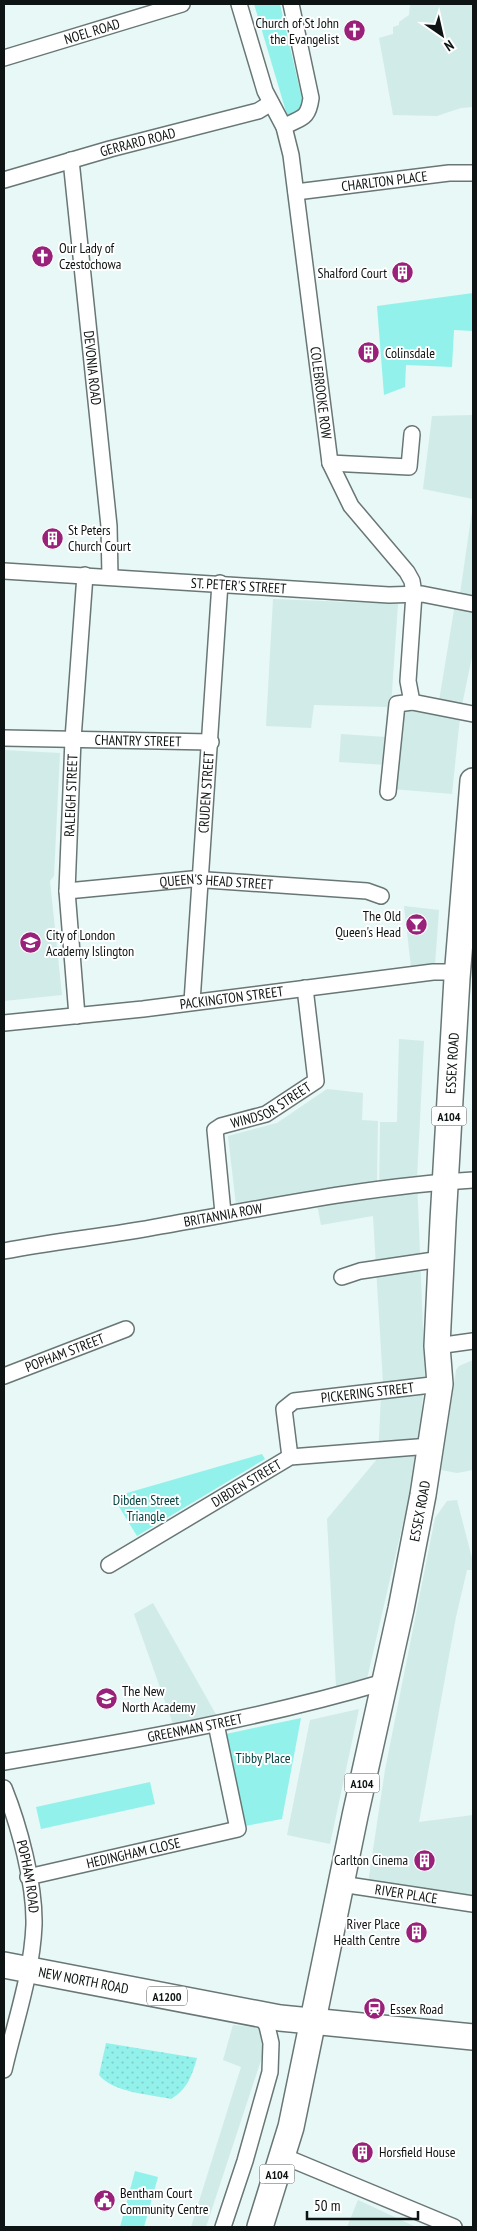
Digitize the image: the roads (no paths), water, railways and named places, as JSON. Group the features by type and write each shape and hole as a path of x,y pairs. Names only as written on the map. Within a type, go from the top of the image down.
{"main road":[{"name":"ESSEX ROAD","path":"260,2227 283,2156 313,2021 405,1590 423,1494 440,1384 438,1346 445,1182 458,972 469,877 473,781"},
{"name":"NEW NORTH ROAD","path":"4,1965 260,2014 313,2021"},
{"name":"A1200","path":"313,2021 473,2037"}],"street":[{"name":"NOEL ROAD","path":"4,58 182,4"},
{"name":"COLEBROOKE ROW","path":"239,4 271,103 284,128 291,155 330,462 351,506 407,572 414,587 408,681 388,792"},
{"path":"284,128 303,119 310,109 311,98 291,4"},
{"name":"GERRARD ROAD","path":"4,180 71,160 258,111 271,103"},
{"name":"DEVONIA ROAD","path":"71,160 109,526 110,577"},
{"name":"CHARLTON PLACE","path":"296,192 449,173 473,173"},
{"path":"330,462 409,467 412,434"},
{"name":"ST. PETER'S STREET","path":"4,571 389,595 414,594 436,596 473,604"},
{"name":"RALEIGH STREET","path":"77,1016 67,891 73,739 85,575"},
{"name":"CRUDEN STREET","path":"192,1002 211,742 220,583"},
{"path":"404,703 473,714"},
{"name":"CHANTRY STREET","path":"4,738 211,742"},
{"name":"QUEEN'S HEAD STREET","path":"67,891 200,880 372,889"},
{"name":"PACKINGTON STREET","path":"4,1023 77,1016 433,972 458,972"},
{"name":"WINDSOR STREET","path":"223,1213 215,1130 221,1126 266,1114 316,1082 305,988"},
{"name":"BRITANNIA ROW","path":"4,1251 138,1230 223,1213 445,1182 473,1180"},
{"path":"342,1277 369,1270 441,1259"},
{"name":"POPHAM STREET","path":"4,1376 126,1329"},
{"path":"438,1346 473,1342"},
{"name":"PICKERING STREET","path":"290,1457 284,1409 294,1400 440,1384"},
{"name":"DIBDEN STREET","path":"109,1565 290,1457 430,1446"},
{"name":"GREENMAN STREET","path":"4,1762 153,1737 216,1724 384,1682"},
{"name":"HEDINGHAM CLOSE","path":"28,1877 238,1828 216,1724"},
{"name":"POPHAM ROAD","path":"4,1788 20,1837 28,1877 34,1925 28,1970 4,2070"},
{"name":"RIVER PLACE","path":"341,1884 473,1904"},
{"path":"223,2227 246,2161 270,2072 271,2043 267,2026 260,2014"},
{"path":"283,2156 454,2227"}],"place":[{"name":"Church of St John the Evangelist","path":"355,31"},
{"name":"Our Lady of Czestochowa","path":"43,256"},
{"name":"Shalford Court","path":"403,273"},
{"name":"Colinsdale","path":"369,353"},
{"name":"St Peters Church Court","path":"52,538"},
{"name":"The Old Queen's Head","path":"417,924"},
{"name":"City of London Academy Islington","path":"30,943"},
{"name":"The New North Academy","path":"106,1699"},
{"name":"Carlton Cinema","path":"424,1860"},
{"name":"River Place Health Centre","path":"416,1932"},
{"name":"Essex Road","path":"374,2009"},
{"name":"Horsfield House","path":"363,2152"},
{"name":"Bentham Court Community Centre","path":"104,2201"}],"park label":[{"name":"Dibden Street Triangle","path":"146,1508"},
{"name":"Tibby Place","path":"263,1758"}]}
